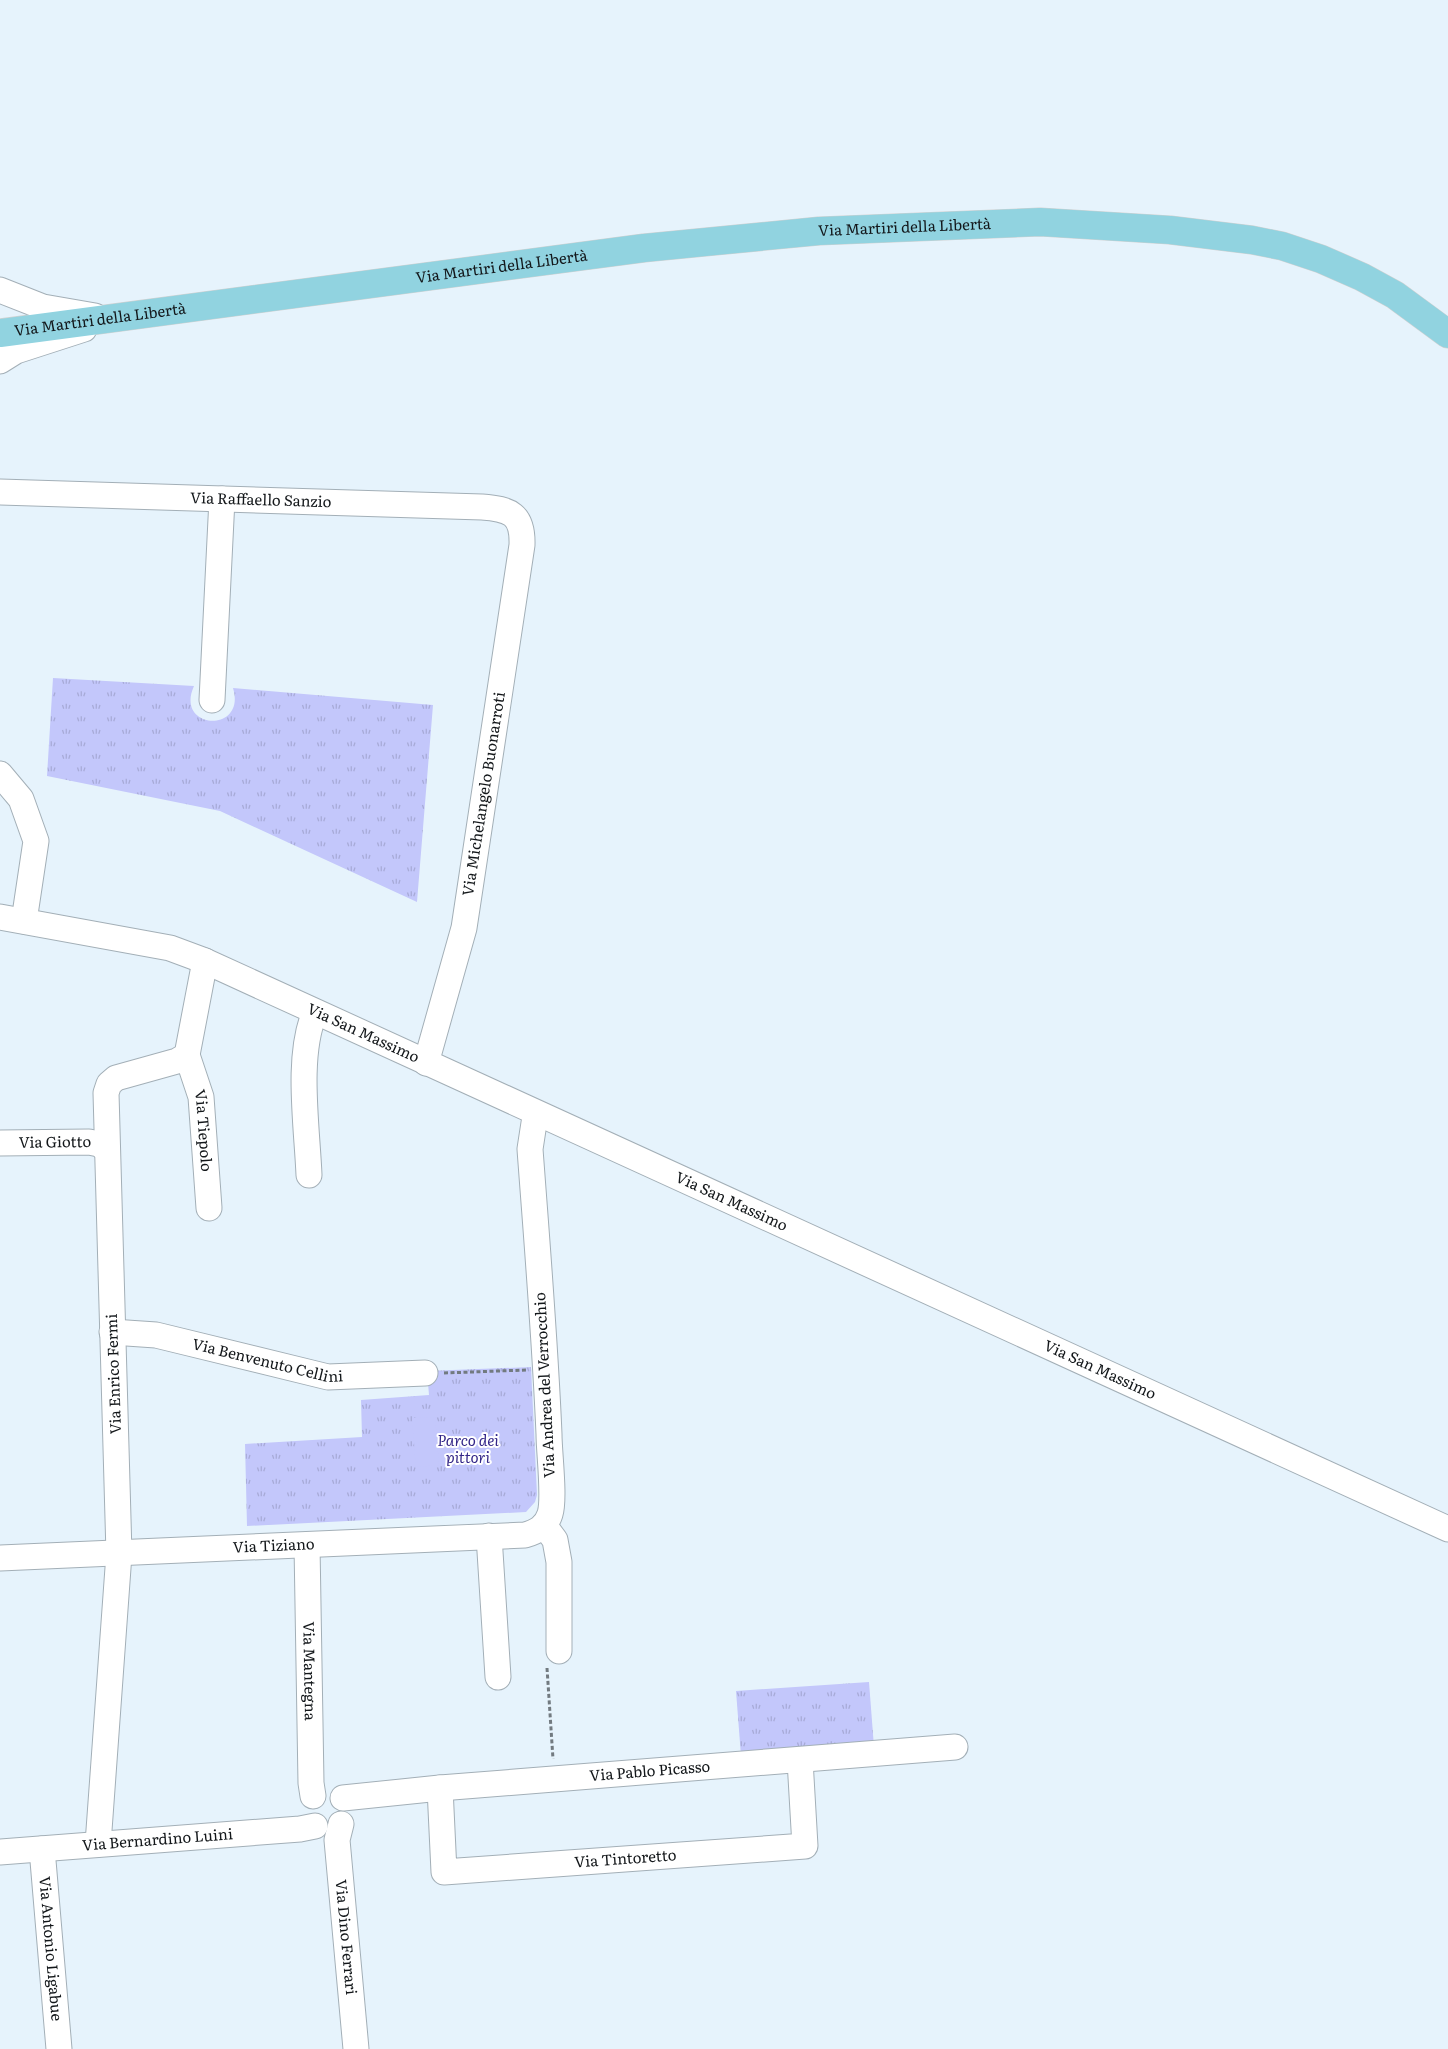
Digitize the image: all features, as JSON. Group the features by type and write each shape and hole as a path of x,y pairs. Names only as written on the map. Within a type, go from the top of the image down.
{"main road":[{"name":"Via Martiri della Libertà","path":"0,333 644,248 819,231 1040,222 1170,230 1252,240 1282,246 1321,259 1362,277 1395,295 1448,334"}],"street":[{"path":"0,290 43,307 110,318"},
{"path":"0,361 16,351 74,334 110,318"},
{"name":"Via Raffaello Sanzio","path":"0,492 502,508 511,513 518,521"},
{"path":"212,700 222,499"},
{"name":"Via Michelangelo Buonarroti","path":"426,1063 464,928 522,545 522,532 518,521"},
{"path":"0,774 21,799 36,841 24,921"},
{"path":"30,884 36,908 58,927"},
{"name":"Via San Massimo","path":"0,917 170,948 205,961 1448,1529"},
{"path":"187,1055 205,961"},
{"path":"309,1175 304,1058 309,1026 315,1012"},
{"name":"Via Enrico Fermi","path":"98,1844 120,1554 106,1093 109,1084 116,1078 178,1061 187,1055"},
{"name":"Via Tiepolo","path":"187,1055 201,1097 209,1208"},
{"name":"Via Andrea del Verrocchio","path":"537,1114 530,1149 546,1369 551,1504 550,1515 544,1525"},
{"name":"Via Giotto","path":"0,1143 89,1142 99,1144 107,1150"},
{"name":"Via Benvenuto Cellini","path":"112,1332 156,1335 328,1376 425,1373"},
{"path":"544,1525 555,1540 559,1562 559,1651"},
{"name":"Via Tiziano","path":"0,1558 525,1535 535,1532 544,1525"},
{"path":"489,1536 498,1677"},
{"name":"Via Mantegna","path":"308,1545 310,1783 313,1796"},
{"name":"Via Pablo Picasso","path":"343,1798 440,1788 954,1747"},
{"name":"Via Tintoretto","path":"440,1788 444,1872 805,1846 800,1760"},
{"path":"328,1790 339,1794 343,1798 347,1809 341,1824 325,1830 315,1826 308,1817 309,1800 317,1793 328,1790"},
{"name":"Via Dino Ferrari","path":"341,1824 337,1840 356,2049"},
{"name":"Via Bernardino Luini","path":"0,1852 300,1829 315,1826"},
{"name":"Via Antonio Ligabue","path":"42,1849 59,2049"}],"path":[{"path":"425,1373 546,1369"},
{"path":"555,1779 546,1653 559,1651"}],"green space":[{"path":"53,678 194,686 191,701 194,711 201,718 211,721 222,719 230,713 235,703 233,688 433,705 417,902 220,811 47,776"},
{"name":"Parco dei pittori","path":"531,1367 537,1495 535,1502 526,1512 247,1526 245,1444 362,1437 361,1400 429,1395 427,1371"},
{"path":"435,1417 439,1465 416,1467 412,1418"},
{"path":"869,1682 874,1747 741,1756 736,1691"}]}
